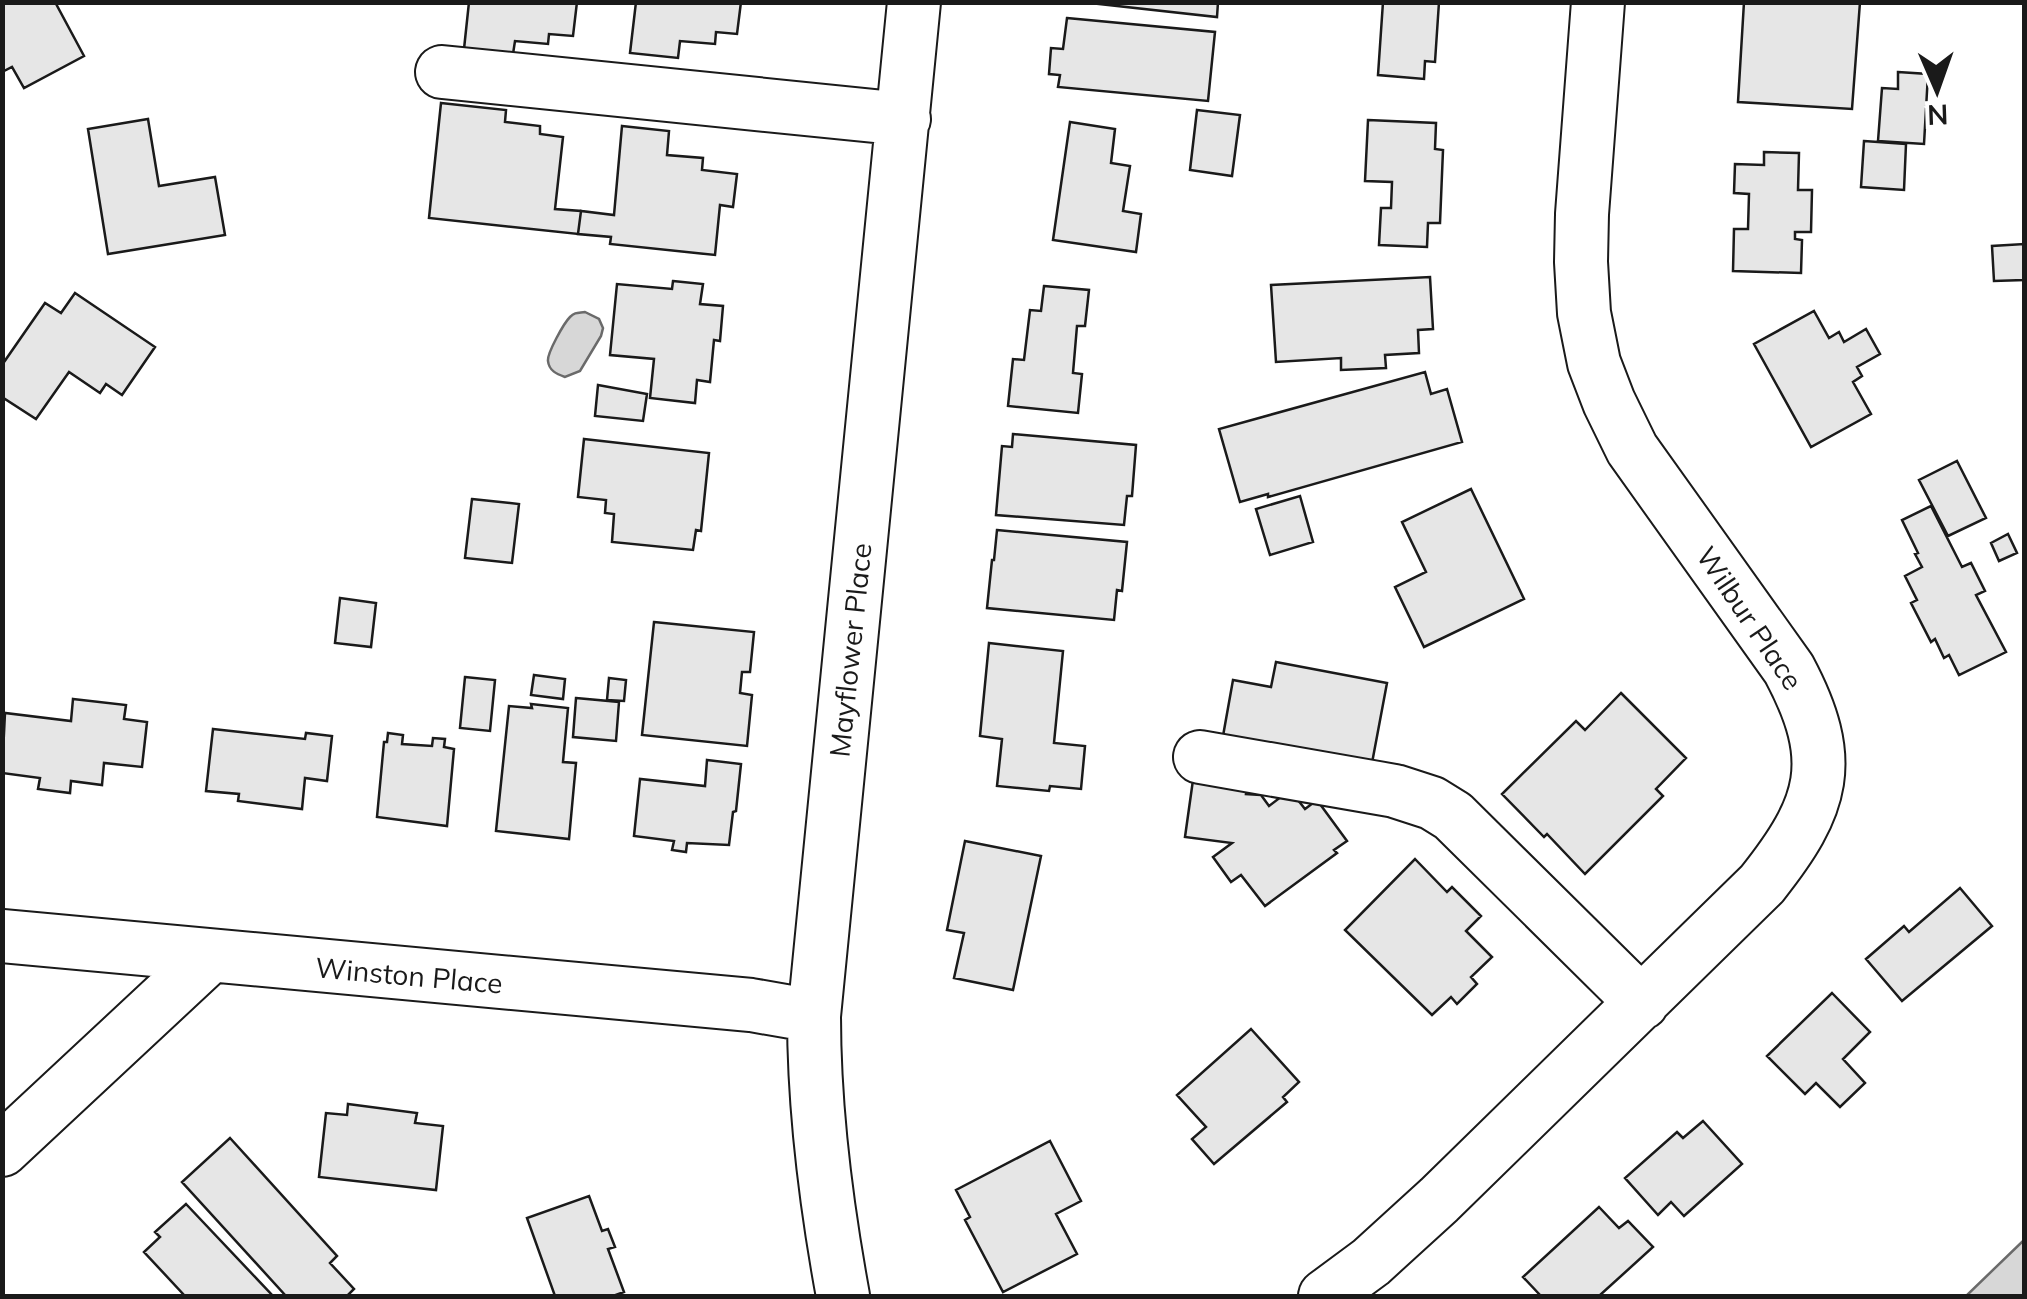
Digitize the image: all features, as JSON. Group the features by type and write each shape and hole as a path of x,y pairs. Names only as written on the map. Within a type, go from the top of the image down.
{"street":[{"name":"Mayflower Place","path":"843,1296 830,1224 814,1016 914,2"},
{"name":"Wilbur Place","path":"1324,1296 1371,1262 1439,1200 1762,884 1789,850 1817,791 1816,732 1802,692 1790,669 1632,449 1594,363 1584,313 1581,262 1598,2"},
{"path":"442,72 904,119"},
{"path":"1200,757 1396,791 1432,803 1453,816 1642,1002"},
{"name":"Winston Place","path":"2,936 751,1005 814,1016"},
{"path":"2,1150 209,957"}],"shaded area":[{"path":"585,312 599,319 601,336 580,371 565,377 552,370 548,357 567,320 575,313"},
{"path":"2024,1240 2024,1296 1966,1296"}],"building":[{"path":"2,2 55,2 84,56 24,88 12,67 2,72"},
{"path":"469,2 577,2 573,36 549,34 548,44 515,41 513,54 464,49"},
{"path":"636,2 741,2 737,34 716,32 715,44 680,41 678,58 630,53"},
{"path":"1081,2 1218,2 1217,17"},
{"path":"1383,2 1439,2 1435,62 1425,61 1424,79 1378,75"},
{"path":"1744,2 1860,2 1852,109 1738,102"},
{"path":"1067,18 1215,32 1208,101 1058,87 1060,75 1049,74 1051,48 1063,49"},
{"path":"1898,72 1928,74 1924,144 1878,141 1882,88 1898,89"},
{"path":"441,103 506,110 505,122 540,126 540,134 563,137 555,209 581,211 578,234 429,218"},
{"path":"1197,110 1240,115 1232,176 1190,170"},
{"path":"148,119 159,186 215,177 225,235 108,254 88,129"},
{"path":"1368,120 1436,123 1435,149 1443,150 1440,223 1428,223 1427,247 1379,245 1381,208 1391,208 1392,182 1365,181"},
{"path":"1070,122 1115,129 1111,163 1130,166 1123,211 1141,214 1136,252 1053,240"},
{"path":"622,126 669,131 667,155 703,158 702,170 737,174 733,207 720,205 715,255 610,244 611,237 578,234 581,211 614,215"},
{"path":"1864,141 1906,144 1904,190 1861,187"},
{"path":"1764,152 1799,153 1798,190 1812,190 1811,232 1795,232 1795,239 1802,240 1801,273 1733,271 1734,229 1748,229 1749,194 1734,193 1735,164 1764,165"},
{"path":"2024,244 2024,280 1994,281 1992,246"},
{"path":"1430,277 1433,329 1418,330 1419,353 1385,355 1386,368 1341,370 1341,358 1276,362 1271,285"},
{"path":"673,281 703,284 700,304 723,306 720,341 714,340 710,382 697,380 695,403 650,398 654,359 610,355 617,284 672,289"},
{"path":"1044,286 1089,290 1085,326 1077,326 1073,373 1082,374 1078,413 1008,406 1013,359 1024,360 1030,310 1041,311"},
{"path":"75,293 155,347 122,395 106,384 100,393 69,372 36,419 2,397 2,365 45,303 61,313"},
{"path":"1814,311 1829,338 1839,332 1844,342 1866,329 1880,354 1857,367 1862,376 1853,382 1871,414 1811,447 1754,344"},
{"path":"1425,372 1431,394 1447,389 1462,442 1240,502 1219,429"},
{"path":"598,385 647,394 643,421 595,416"},
{"path":"1013,434 1136,445 1132,496 1127,496 1124,525 996,515 1002,446 1012,447"},
{"path":"584,439 709,453 701,531 696,530 693,550 612,542 614,514 605,513 606,500 578,497"},
{"path":"1957,461 1986,518 1948,536 1919,480"},
{"path":"1471,489 1524,599 1424,647 1395,587 1426,572 1402,522"},
{"path":"1300,496 1313,542 1270,555 1256,509"},
{"path":"472,499 519,504 512,563 465,558"},
{"path":"1931,506 1962,567 1971,563 1985,591 1976,595 2006,652 1959,675 1949,655 1944,658 1935,639 1931,642 1911,603 1917,600 1905,576 1922,567 1902,520"},
{"path":"997,530 1127,542 1122,591 1117,590 1114,620 987,608"},
{"path":"2008,534 2017,553 1999,561 1991,543"},
{"path":"340,598 376,603 371,647 335,643"},
{"path":"654,622 754,632 750,672 742,672 740,693 752,695 747,746 642,735"},
{"path":"989,643 1063,651 1054,743 1085,746 1081,789 1050,786 1049,791 997,786 1002,739 980,736"},
{"path":"1276,662 1387,683 1372,763 1223,736 1233,680 1271,687"},
{"path":"534,675 565,679 563,699 531,695"},
{"path":"465,677 495,680 490,731 460,728"},
{"path":"609,678 626,680 624,701 607,700"},
{"path":"1621,693 1686,758 1656,789 1663,796 1585,874 1502,794 1576,721 1585,730"},
{"path":"576,698 619,702 616,741 573,737"},
{"path":"73,699 126,705 124,719 147,722 142,767 104,763 102,785 71,781 70,793 38,789 40,778 2,773 5,713 71,721"},
{"path":"531,704 568,708 563,762 576,763 569,839 496,831 509,706 532,708"},
{"path":"213,729 305,739 306,733 332,736 327,781 305,778 302,809 238,801 239,794 206,791"},
{"path":"388,733 403,735 402,744 432,746 433,738 445,739 444,747 454,749 447,826 377,817"},
{"path":"707,760 741,764 729,845 687,843 686,852 672,850 674,841 634,836 640,779 705,786"},
{"path":"1193,780 1247,787 1246,794 1261,795 1269,806 1290,790 1305,809 1317,800 1347,841 1334,850 1337,853 1265,906 1241,875 1231,882 1213,857 1232,843 1185,837"},
{"path":"965,841 1041,856 1013,990 954,978 964,933 947,930"},
{"path":"1415,859 1447,892 1452,887 1481,916 1466,931 1492,957 1471,977 1477,984 1457,1004 1451,997 1432,1015 1345,930"},
{"path":"1960,888 1992,926 1902,1001 1866,959 1904,926 1909,932"},
{"path":"1832,993 1870,1032 1843,1059 1865,1083 1840,1107 1816,1083 1805,1094 1767,1056"},
{"path":"1251,1029 1299,1082 1283,1097 1287,1102 1214,1164 1192,1139 1206,1127 1177,1095"},
{"path":"348,1104 417,1113 415,1123 443,1126 436,1190 319,1177 326,1113 347,1115"},
{"path":"1703,1121 1742,1164 1684,1216 1671,1202 1658,1215 1625,1178 1677,1132 1683,1138"},
{"path":"230,1138 337,1256 330,1263 354,1289 347,1296 286,1296 182,1182"},
{"path":"1050,1141 1081,1201 1056,1214 1077,1254 1003,1292 965,1220 970,1217 956,1190"},
{"path":"589,1196 602,1231 608,1229 615,1247 608,1249 624,1292 613,1296 555,1296 527,1218"},
{"path":"186,1204 273,1296 185,1296 144,1252 160,1237 155,1232"},
{"path":"1599,1207 1619,1228 1628,1221 1653,1247 1599,1296 1541,1296 1523,1277"}]}
